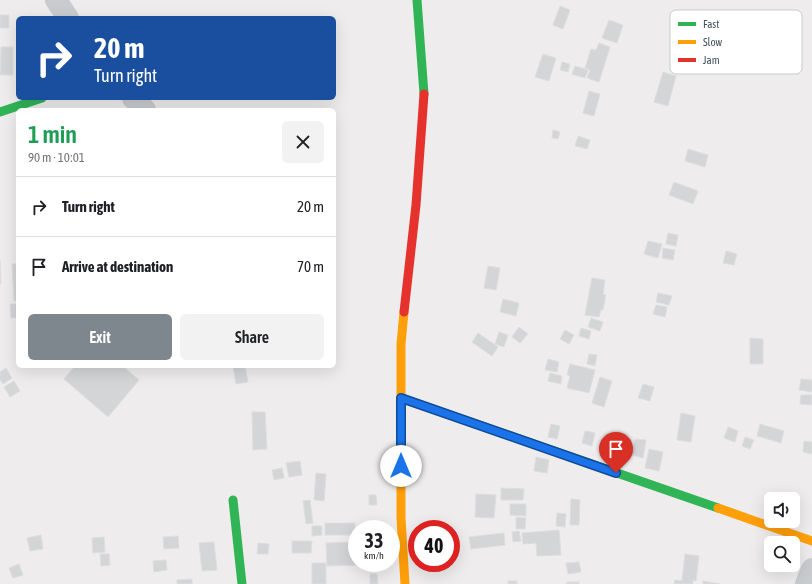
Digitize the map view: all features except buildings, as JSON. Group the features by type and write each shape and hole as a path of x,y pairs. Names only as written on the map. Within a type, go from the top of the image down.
{"street":[{"path":"56,0 67,16"},
{"path":"405,584 401,518 401,344 415,212 424,100 417,0"},
{"path":"0,112 36,100"},
{"path":"136,100 143,108"},
{"path":"401,398 812,541"},
{"path":"233,500 242,584"},
{"path":"806,584 812,569"}],"traffic: fast":[{"path":"417,0 424,94"},
{"path":"0,112 36,100"},
{"path":"401,398 718,508"},
{"path":"233,500 242,584"}],"traffic: slow":[{"path":"404,312 401,344 401,518 405,584"},
{"path":"718,508 812,541"}],"traffic: jam":[{"path":"404,312 416,205 424,94"}],"route":[{"path":"401,466 401,398 616,473"}]}
